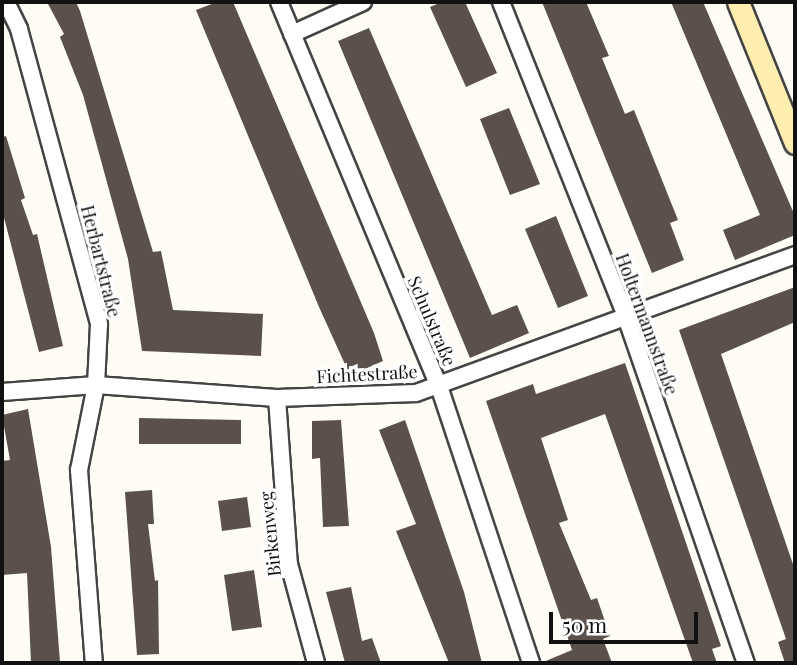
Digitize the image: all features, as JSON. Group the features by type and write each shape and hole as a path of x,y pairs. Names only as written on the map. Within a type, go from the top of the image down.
{"main road":[{"path":"738,2 795,143"}],"street":[{"name":"Herbartstraße","path":"5,2 19,29 99,324 96,386 79,470 94,663"},
{"name":"Schulstraße","path":"279,2 439,386 531,663"},
{"path":"292,34 363,2"},
{"name":"Holtermannstraße","path":"500,2 625,314 746,663"},
{"name":"Fichtestraße","path":"2,392 96,386 277,398 416,393 625,314 795,255"},
{"name":"Birkenweg","path":"277,398 289,564 316,663"}],"building":[{"path":"47,2 76,2 80,11 153,252 161,251 173,310 263,314 261,356 142,351 128,259 83,95 60,37 64,34"},
{"path":"217,2 233,2 374,333 383,361 358,372 356,368 348,371 319,307 196,10"},
{"path":"442,2 465,2 497,73 466,87 430,7"},
{"path":"542,2 586,2 609,56 602,58 625,114 634,110 678,220 670,223 684,260 652,273"},
{"path":"671,2 703,2 795,216 795,235 735,260 723,230 760,215"},
{"path":"369,28 492,315 517,305 529,333 470,358 338,41"},
{"path":"509,108 540,184 510,195 480,119"},
{"path":"6,136 25,198 21,200 33,235 37,234 63,346 39,352 2,210 2,137"},
{"path":"556,216 588,296 558,308 525,229"},
{"path":"795,287 795,322 721,354 795,570 795,663 785,663 778,642 786,639 679,330"},
{"path":"625,363 721,646 712,649 717,663 693,663 605,414 541,438 568,520 559,523 591,600 597,598 610,636 603,639 612,663 541,663 572,650 486,401 533,384 536,394"},
{"path":"28,409 51,547 60,662 31,663 27,573 2,575 2,461 10,460 2,415"},
{"path":"139,418 241,420 241,444 139,444"},
{"path":"341,420 349,526 323,527 320,458 312,459 312,421"},
{"path":"405,420 464,592 482,663 449,663 396,531 416,524 379,430"},
{"path":"152,490 154,524 148,524 155,581 158,580 159,654 137,655 125,492"},
{"path":"247,497 251,527 222,531 218,501"},
{"path":"254,570 262,627 232,631 224,575"},
{"path":"351,587 362,641 372,638 381,663 345,663 326,592"}]}
